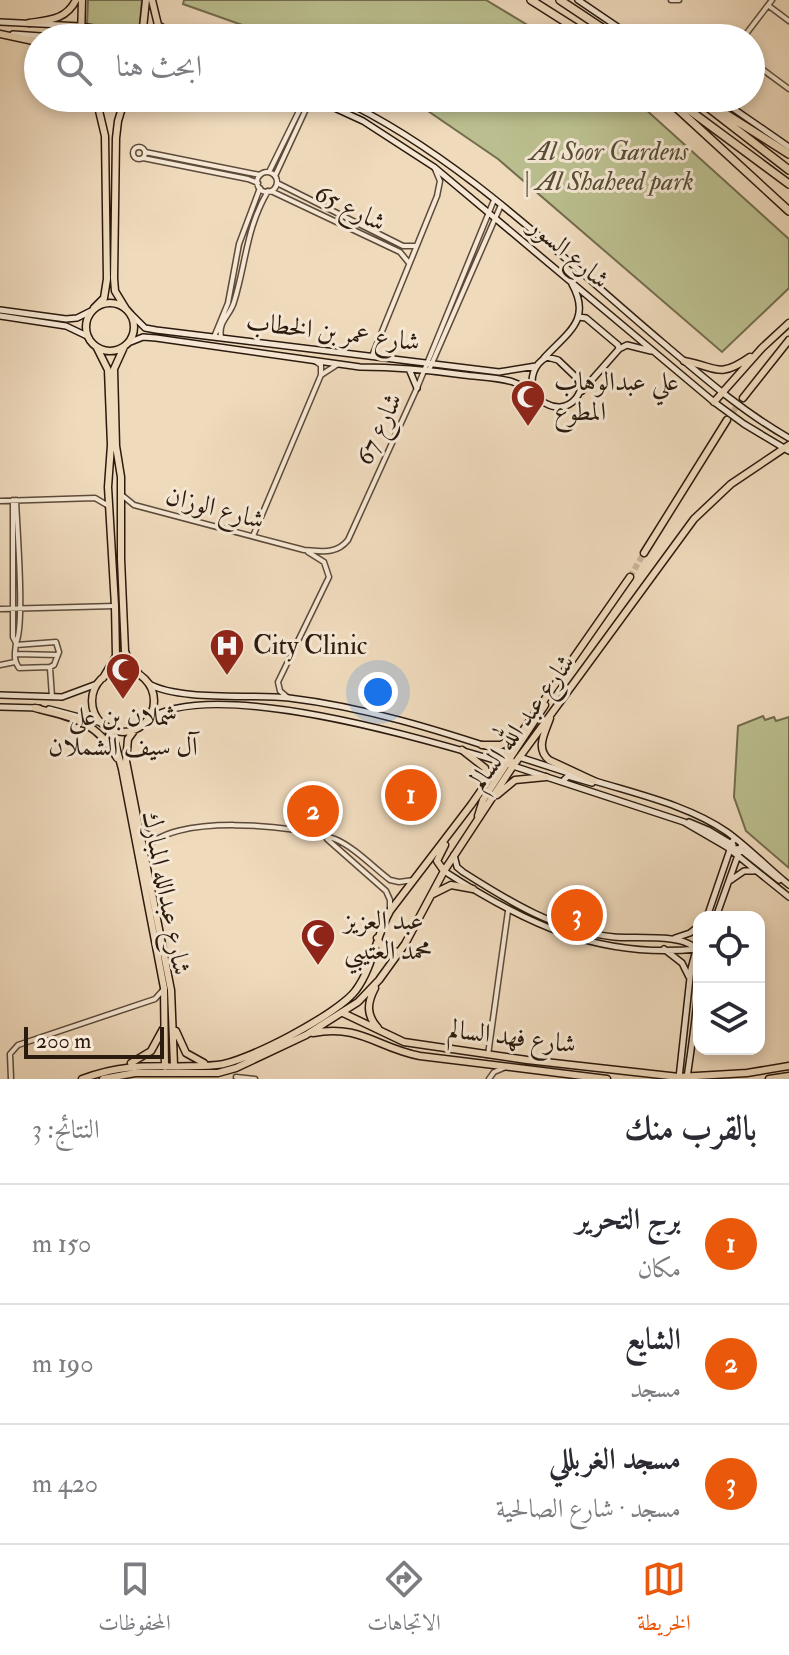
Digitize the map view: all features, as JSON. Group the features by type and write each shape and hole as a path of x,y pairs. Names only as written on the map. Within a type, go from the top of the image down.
{"highway":[{"path":"531,0 569,24"},
{"path":"560,0 596,24"},
{"path":"681,112 789,211"},
{"path":"692,112 789,184"},
{"path":"716,112 789,170"},
{"path":"721,112 789,154"}],"main road":[{"path":"29,23 60,17 70,10 76,0"},
{"path":"81,24 82,0"},
{"path":"144,24 149,0"},
{"path":"149,0 158,24"},
{"path":"578,0 613,24"},
{"path":"0,22 46,24"},
{"path":"0,34 24,35"},
{"path":"0,34 24,39"},
{"path":"87,336 86,323 104,298 107,279 105,136 99,112"},
{"path":"121,112 116,138 114,278 115,291 128,311 134,329 114,369 125,651 129,663 149,684 173,693 289,698 395,719 690,813 740,848 757,872 789,897"},
{"name":"شارع السور","path":"342,112 387,135 434,167 714,402 787,448"},
{"name":"شارع السور","path":"368,112 413,138 501,205 722,393 789,438"},
{"path":"738,112 789,147"},
{"path":"569,279 581,306 579,317 539,363 531,378 534,392 544,403 559,407 574,401 619,349 627,345 657,354"},
{"path":"0,313 77,318 110,303 128,311"},
{"name":"شارع عمر بن الخطاب","path":"128,311 145,328 360,354 515,383 534,392"},
{"path":"0,313 66,326 87,336 108,370 111,445 108,487 116,656 100,681 93,704 104,724"},
{"path":"579,317 586,318 619,349"},
{"path":"714,402 789,323"},
{"name":"شارع عمر بن الخطاب","path":"126,345 143,337 156,338 360,367 428,367 499,372 516,371 539,363"},
{"path":"743,398 789,340"},
{"path":"97,348 111,352 126,345"},
{"path":"299,346 294,352 299,359"},
{"path":"684,361 713,370 724,370 736,366 762,348"},
{"path":"360,354 365,361 360,367"},
{"path":"539,363 547,357 558,360 579,378 581,392"},
{"path":"409,368 417,388"},
{"path":"515,383 516,371"},
{"path":"644,553 727,420"},
{"name":"شارع عبد الله السالم","path":"332,1012 350,998 363,980 390,911 488,781 507,764 553,710 694,519 731,484 787,448"},
{"path":"108,473 113,469 120,473"},
{"path":"111,532 116,535 121,532"},
{"name":"شارع عبد الله السالم","path":"174,1068 218,1073 231,1070 306,1035 344,1013 379,980 400,952 454,854 486,806 531,719 630,577"},
{"path":"0,695 52,697 77,693 122,670 139,674"},
{"path":"147,720 154,704 149,684"},
{"path":"513,755 541,713 549,695"},
{"path":"0,707 71,713 119,731 136,728 158,713 179,708 230,706 343,719 462,750 684,822 693,822 740,848 788,885"},
{"path":"35,708 92,727 107,741 122,769"},
{"path":"553,710 542,740 542,753 551,761 594,781"},
{"path":"482,745 498,746 509,742 531,719"},
{"name":"شارع عبدالله المبارك","path":"104,724 115,743 122,769 170,1019 165,1072"},
{"name":"شارع عبدالله المبارك","path":"136,728 128,739 126,752 170,983 174,1068"},
{"path":"462,750 485,768 488,781"},
{"path":"478,817 483,800 507,764"},
{"path":"562,782 569,776 617,788"},
{"path":"486,806 515,780 546,777"},
{"path":"471,805 438,858 438,864 444,871 508,911 571,937 604,944 693,949"},
{"path":"709,911 732,845"},
{"path":"718,911 740,848"},
{"path":"454,854 457,867 463,872 543,918"},
{"path":"728,884 744,871 757,872"},
{"path":"430,896 451,885 473,889"},
{"path":"714,899 722,902"},
{"path":"508,911 514,907 573,929 611,937 672,938 693,930"},
{"path":"377,938 385,951 400,952"},
{"path":"672,938 693,946"},
{"path":"663,949 682,963 690,980"},
{"path":"683,1078 693,967"},
{"path":"379,980 369,1001 368,1012 383,1034"},
{"path":"683,1078 698,983"},
{"path":"103,1079 165,1072 174,1068 214,1066 249,1055 332,1012"},
{"name":"شارع فهد السالم","path":"332,1012 344,1013 383,1034 410,1044 488,1055 683,1078 789,1066"},
{"path":"170,1019 186,1053 214,1066"},
{"path":"82,1079 139,1060 160,1040 170,1019"},
{"path":"358,1034 356,1026 364,1023"},
{"name":"شارع فهد السالم","path":"306,1035 335,1030 358,1034 408,1054 607,1079"},
{"path":"121,1067 165,1072"},
{"path":"769,1079 789,1076"}],"street":[{"path":"671,0 679,0"},
{"path":"754,24 770,3 789,21"},
{"path":"765,71 789,89"},
{"path":"269,191 248,179 135,158 133,151 140,147 145,152 260,175 269,172 299,112"},
{"path":"275,176 305,112"},
{"path":"143,158 145,152"},
{"path":"372,356 439,189 434,167"},
{"path":"223,339 220,335 223,320 234,304 245,249 269,191 277,183 275,176 269,172"},
{"path":"212,338 228,303 239,244 260,175"},
{"name":"شارع 65","path":"277,183 403,246 409,248 417,245"},
{"name":"شارع 65","path":"269,191 400,252 410,264"},
{"name":"شارع 67","path":"428,367 494,200"},
{"name":"شارع 67","path":"348,540 501,205"},
{"path":"253,536 321,375 321,365 314,361"},
{"path":"321,375 338,364"},
{"path":"0,501 95,498 103,495 108,487"},
{"name":"شارع الوزان","path":"121,493 134,505 304,550 332,551 348,540"},
{"path":"95,498 109,507"},
{"path":"15,500 15,662 19,668 50,667"},
{"path":"289,698 280,691 278,682 329,577 324,562 304,550"},
{"path":"0,609 115,606"},
{"path":"16,644 57,643 58,655 50,667 52,697"},
{"path":"15,654 58,655"},
{"path":"0,665 15,662"},
{"path":"141,830 155,838 225,824 280,828 339,842 394,881 414,880"},
{"path":"145,851 155,838"},
{"path":"325,838 389,895 390,911"},
{"path":"379,884 385,883 386,876"},
{"path":"488,1055 508,911"},
{"path":"11,1079 10,1054 18,1045 155,999 164,988"},
{"path":"489,1079 494,1072 506,1067"},
{"path":"236,1077 255,1079"}],"green space":[{"path":"88,0 142,0 140,24 87,24"},
{"path":"184,0 486,0 526,24 239,24 183,4"},
{"name":"Al Soor Gardens | Al Shaheed park","path":"429,112 648,112 789,239 789,288 722,352 498,159"},
{"path":"763,716 765,720 774,717 776,721 789,717 789,868 746,831 734,797 738,726"}],"tunnel":[{"path":"727,420 743,398"},
{"path":"630,577 644,553"}],"place":[{"name":"علي عبدالوهاب المطوع","path":"528,428"},
{"name":"City Clinic","path":"227,677"},
{"name":"شملان بن علي آل سيف الشملان","path":"123,701"},
{"name":"برج التحرير","path":"411,795"},
{"name":"الشايع","path":"313,811"},
{"name":"مسجد الغربللي","path":"577,915"},
{"name":"عبد العزيز محمد العتيبي","path":"318,967"}]}
